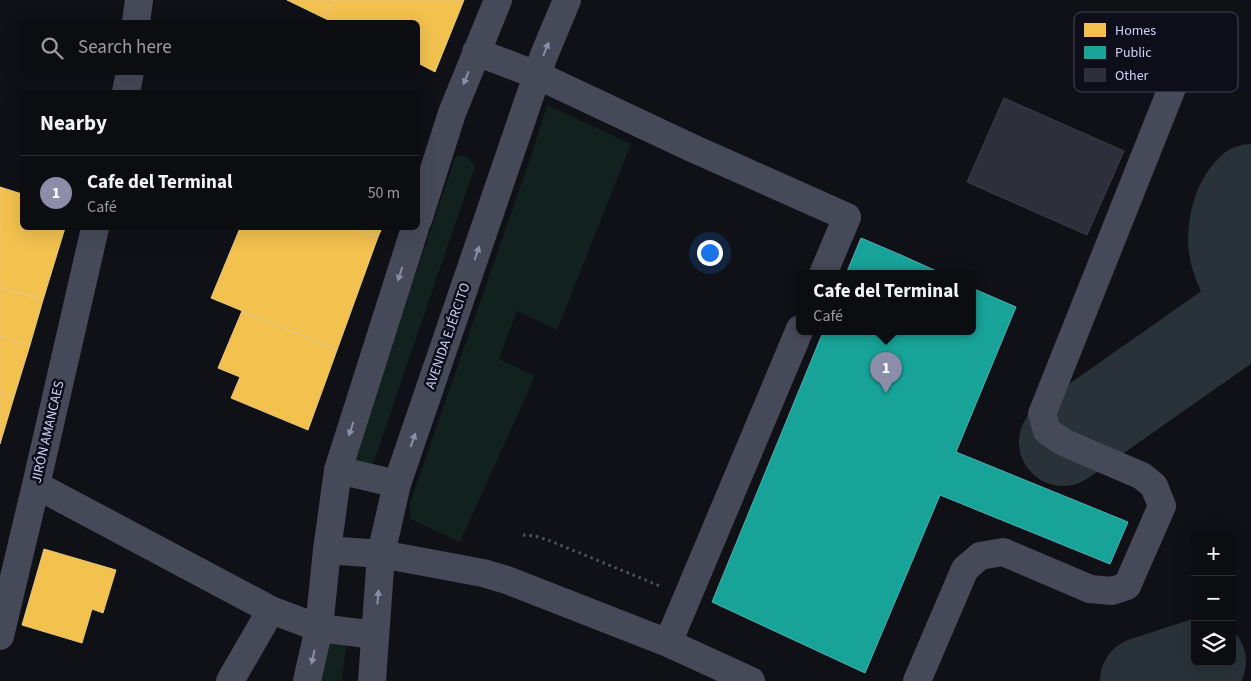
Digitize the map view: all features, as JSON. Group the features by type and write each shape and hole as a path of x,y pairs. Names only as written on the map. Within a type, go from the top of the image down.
{"street":[{"path":"136,20 139,0"},
{"path":"420,214 452,113 498,0"},
{"name":"AVENIDA EJÉRCITO","path":"372,681 381,554 397,484 544,55 567,0"},
{"path":"476,52 537,75 692,148 847,217 825,270"},
{"path":"126,90 129,75"},
{"path":"917,681 965,569 980,556 1003,552 1090,589 1112,591 1127,586 1162,506 1154,486 1142,476 1063,442 1047,431 1042,414 1170,92"},
{"name":"JIRÓN AMANCAES","path":"0,636 95,230"},
{"path":"308,681 319,628 338,470 414,230"},
{"path":"668,643 797,335"},
{"path":"338,470 397,484"},
{"path":"36,485 271,610 319,628 375,635"},
{"path":"327,550 381,554 484,573 508,580 668,643 751,681"},
{"path":"230,681 271,610"}],"path":[{"path":"523,535 548,540 687,597"}],"shaded area":[{"path":"547,105 631,144 557,330 517,311 499,359 535,376 460,542 410,519 410,503"},
{"path":"459,156 468,158 475,166 371,470 352,462 455,158"},
{"path":"326,643 344,644 346,647 342,681 321,681"}],"building: Homes":[{"path":"287,0 334,0 324,18"},
{"path":"334,0 464,0 435,72 420,64 420,20 328,20 324,18"},
{"path":"0,187 20,193 20,230 64,230 43,300 0,287"},
{"path":"239,230 359,230 378,237 337,350 211,298"},
{"path":"359,230 381,230 378,237"},
{"path":"0,287 43,300 30,345 0,336"},
{"path":"242,311 337,350 308,430 231,398 240,377 218,368"},
{"path":"0,336 30,345 14,397 0,393"},
{"path":"0,393 14,397 0,444"},
{"path":"44,549 116,570 103,613 92,609 82,643 22,625"}],"building: Public":[{"path":"861,238 934,270 848,270"},
{"path":"976,290 1016,307 956,452 1128,522 1110,564 940,495 865,673 712,602 822,335 976,335"}],"building: Other":[{"path":"1004,98 1124,151 1087,235 967,182"}],"taxiway":[{"path":"1251,188 1240,203 1237,211 1232,240 1238,266 1251,289"},
{"path":"1063,442 1251,310"},
{"path":"1144,681 1191,666"}],"place":[{"name":"Cafe del Terminal","path":"886,393"}]}
